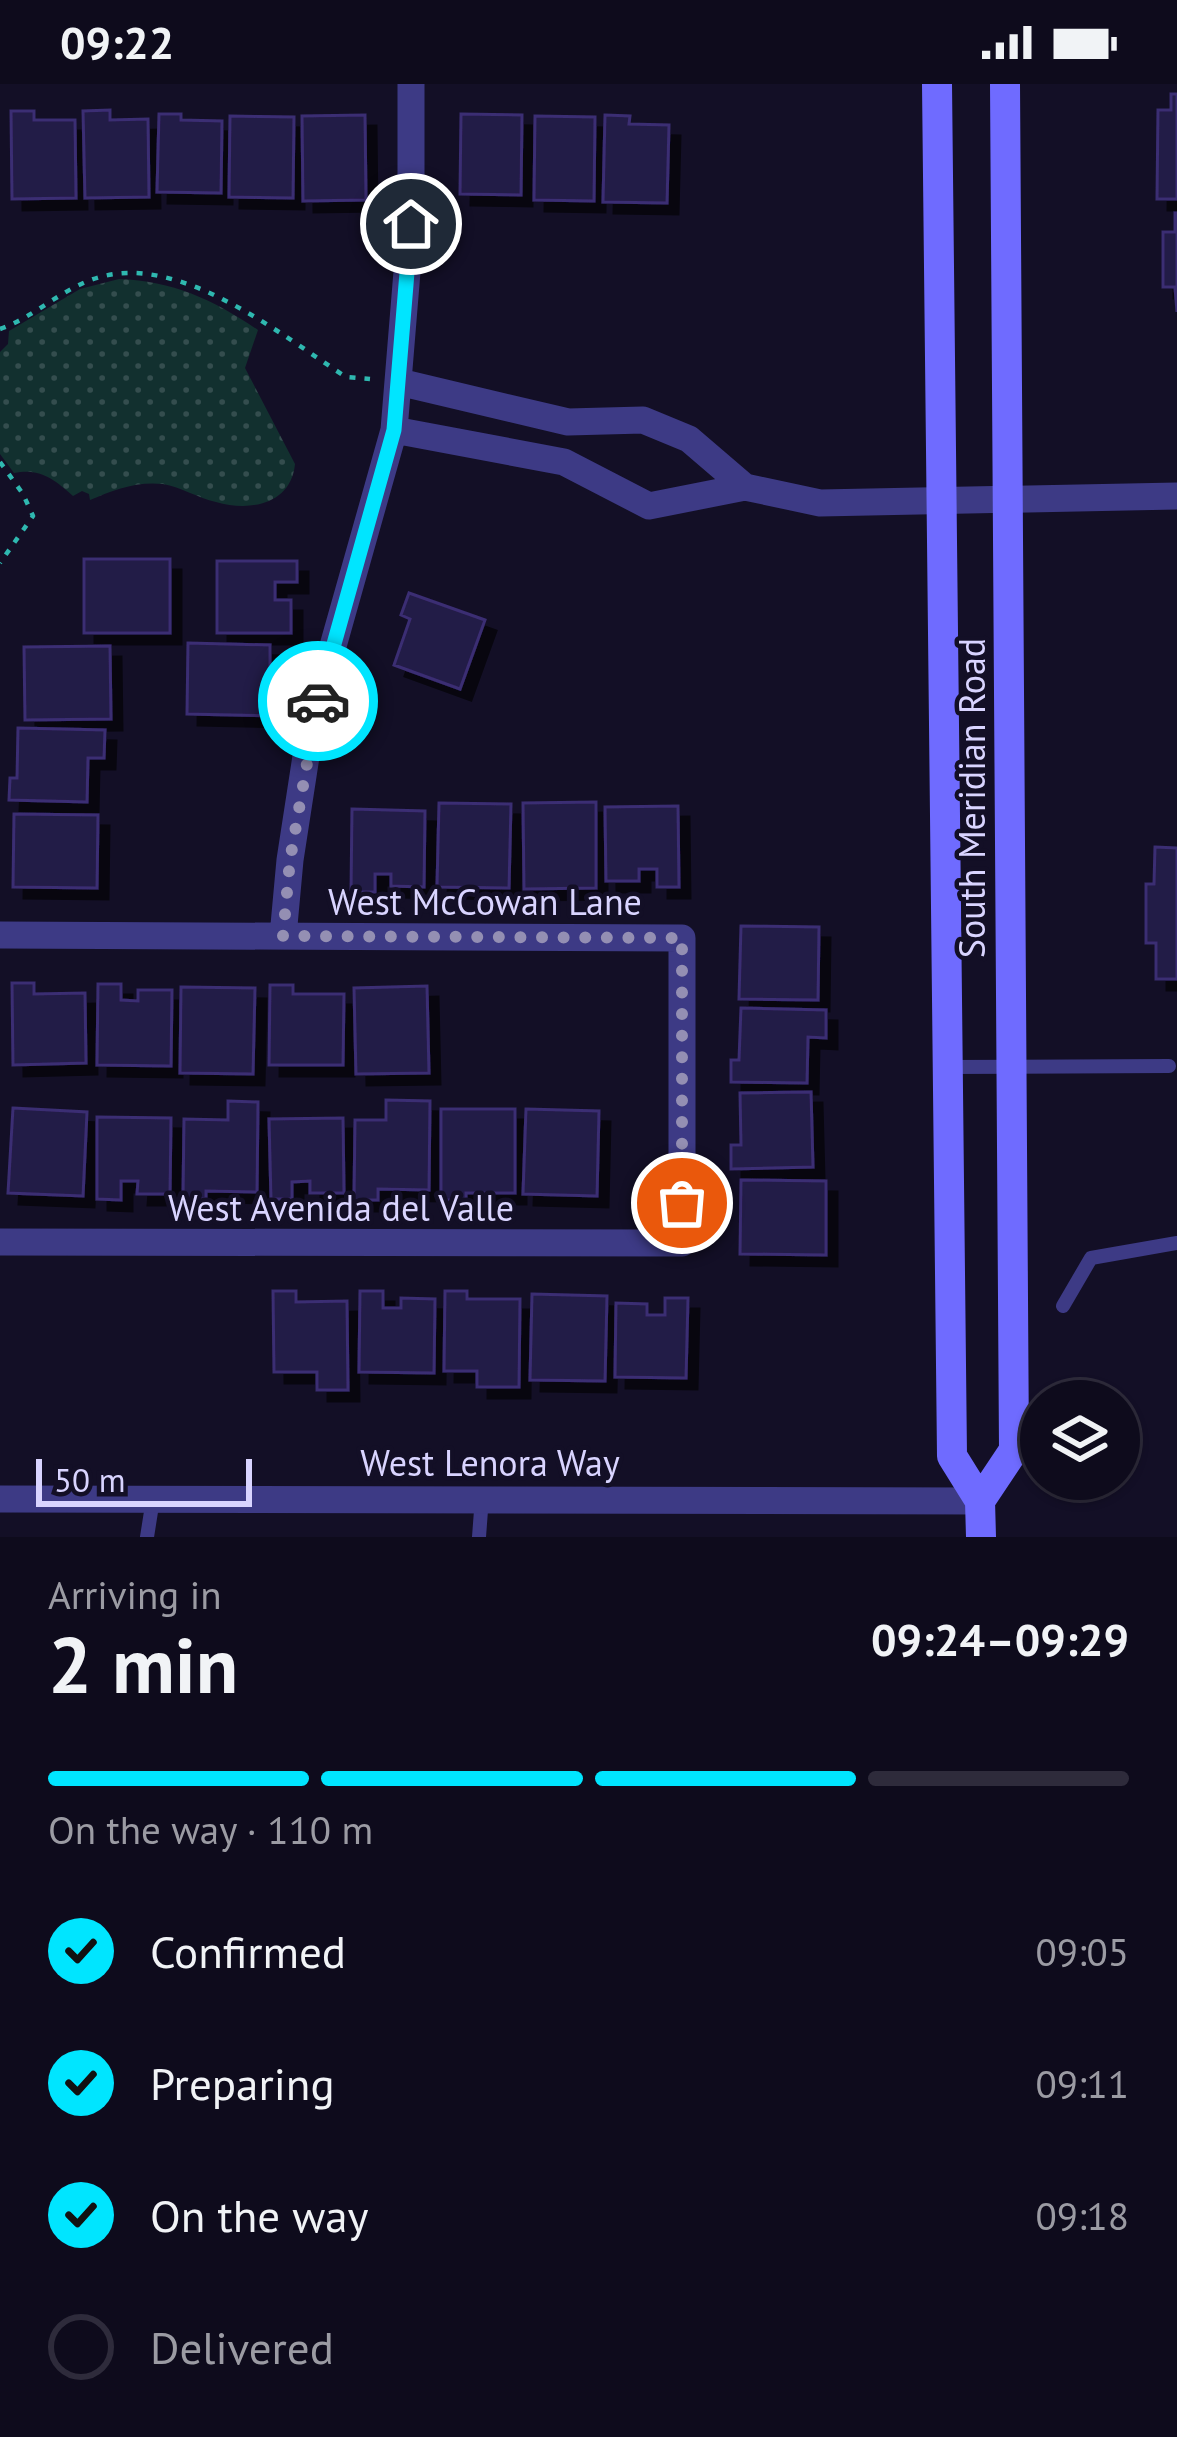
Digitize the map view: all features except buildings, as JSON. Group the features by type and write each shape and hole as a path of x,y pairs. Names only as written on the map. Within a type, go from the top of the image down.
{"street":[{"path":"283,936 311,724 394,430 411,224 411,84"},
{"name":"South Meridian Road","path":"937,84 952,1456 980,1501 981,1537"},
{"name":"South Meridian Road","path":"980,1501 1014,1450 1005,84"},
{"path":"399,382 568,422 644,420 689,439 745,487"},
{"path":"586,473 601,422"},
{"path":"394,430 564,462 649,506 745,487 820,503 1177,496"},
{"name":"West McCowan Lane","path":"0,935 682,938 682,1243"},
{"name":"West Avenida del Valle","path":"0,1242 682,1243"},
{"name":"West Lenora Way","path":"0,1499 980,1501"}],"lane":[{"path":"948,1067 1169,1066"},
{"path":"1063,1306 1090,1258 1177,1244"},
{"path":"479,1537 482,1497"},
{"path":"147,1537 153,1499"}],"path":[{"path":"0,329 69,289 102,276 171,279 221,298 346,376 399,382"},
{"path":"0,462 33,516 0,562"}],"green space":[{"path":"119,279 192,294 258,330 245,368 295,464 292,478 277,496 255,505 229,505 153,483 90,500 89,494 82,491 73,496 39,474 14,473 0,454 0,352 8,344 9,331 80,289"}],"way so far":[{"path":"318,701 290,860 283,936 682,938 682,1203"}],"route":[{"path":"318,701 394,430 411,224"}]}
